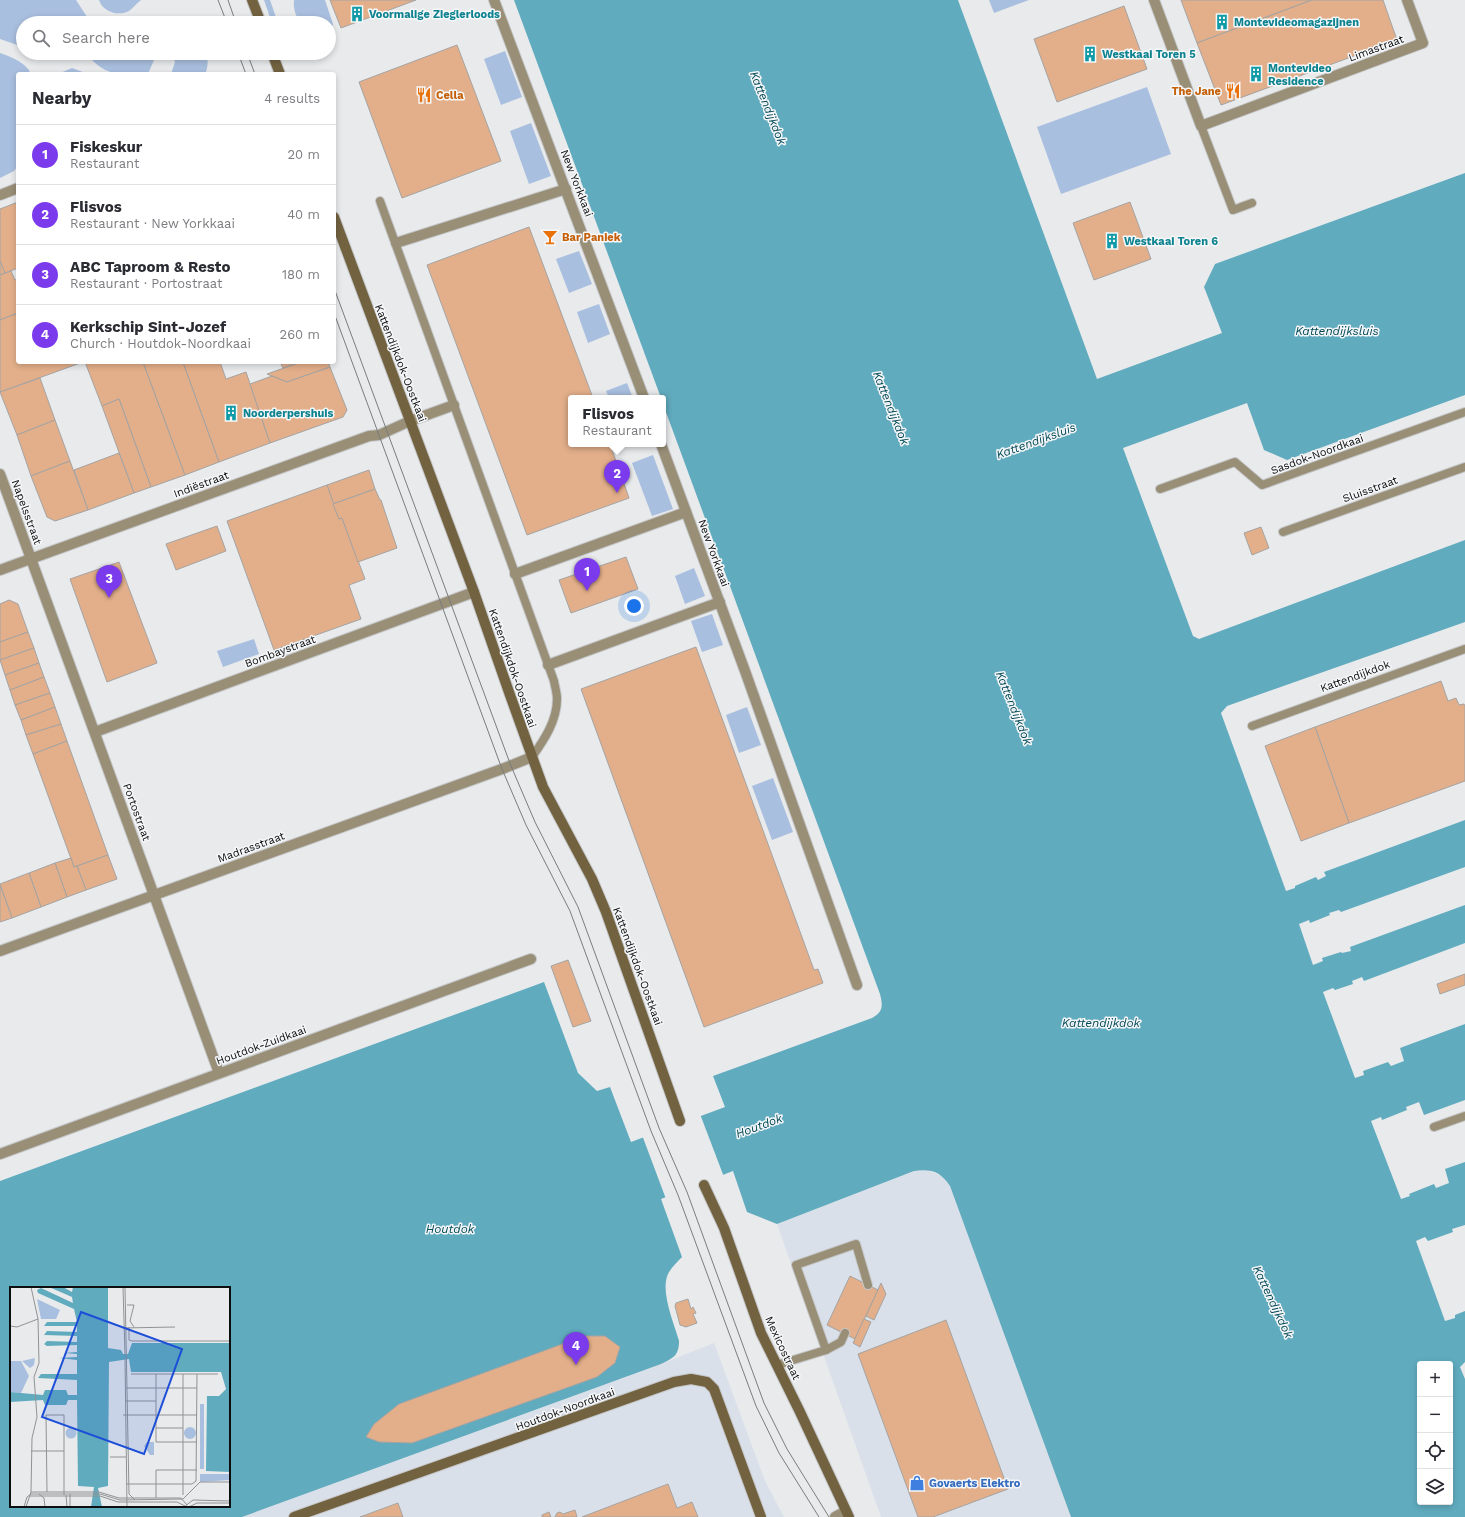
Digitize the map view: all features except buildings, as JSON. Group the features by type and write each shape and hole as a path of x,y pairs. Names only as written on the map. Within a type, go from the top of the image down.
{"street":[{"path":"252,0 258,16"},
{"name":"New Yorkkaai","path":"494,0 643,395"},
{"path":"1154,0 1201,126"},
{"name":"Limastraat","path":"1201,126 1424,43 1408,0"},
{"path":"275,60 279,72"},
{"path":"0,195 16,189"},
{"path":"396,244 566,189"},
{"name":"Kattendijkdok-Oostkaai","path":"336,223 474,592 543,787 592,879 606,912 680,1121"},
{"name":"Indiëstraat","path":"0,570 369,436 379,435 410,421 454,405"},
{"name":"New Yorkkaai","path":"662,447 745,671 857,985"},
{"name":"Napelsstraat","path":"0,474 31,559"},
{"path":"515,574 686,512"},
{"name":"Portostraat","path":"31,559 219,1073"},
{"name":"Bombaystraat","path":"95,732 474,592"},
{"path":"548,665 720,602"},
{"name":"Madrasstraat","path":"0,951 511,766 532,757"},
{"name":"Houtdok-Zuidkaai","path":"0,1154 531,959"},
{"name":"Mexicostraat","path":"704,1185 724,1228 761,1333 847,1514"},
{"name":"Houtdok-Noordkaai","path":"294,1517 674,1382 691,1379 707,1382 714,1389 761,1517"},
{"path":"835,1517 847,1514"}],"lane":[{"path":"1201,126 1233,210 1252,203"},
{"path":"380,201 554,681 557,699 554,718 544,741 532,757"},
{"name":"Sasdok-Noordkaai","path":"1160,489 1235,462 1262,486 1465,412"},
{"name":"Sluisstraat","path":"1283,532 1465,467"},
{"name":"Kattendijkdok","path":"1252,726 1465,649"},
{"path":"1434,1127 1465,1116"},
{"path":"826,1350 796,1265 856,1244 868,1285"},
{"path":"777,1366 826,1350 841,1342 845,1333"}],"shaded area":[{"path":"0,0 76,0 86,16 16,16 16,45 0,39"},
{"path":"99,0 141,0 125,13 115,13 103,7"},
{"path":"264,0 270,0 276,16 270,16"},
{"path":"294,0 325,0 330,16 296,16"},
{"path":"989,0 1029,0 994,13"},
{"path":"505,51 522,97 501,105 484,59"},
{"path":"0,53 22,63 30,72 16,72 16,168 0,178"},
{"path":"92,60 154,60 149,72 111,72 99,66"},
{"path":"174,60 208,60 208,63 206,72 172,72 175,62"},
{"path":"72,68 83,72 63,72"},
{"path":"1147,87 1171,154 1061,194 1037,127"},
{"path":"531,123 551,176 529,184 510,131"},
{"path":"579,251 592,284 569,293 556,259"},
{"path":"599,304 610,334 588,343 577,312"},
{"path":"627,383 632,395 608,395 606,391"},
{"path":"653,455 673,509 652,516 632,463"},
{"path":"694,568 705,596 685,604 675,576"},
{"path":"712,614 723,645 702,652 691,621"},
{"path":"254,639 259,654 223,667 217,651"},
{"path":"747,707 761,745 739,753 726,715"},
{"path":"773,778 793,832 772,840 752,786"},
{"path":"927,1170 944,1177 950,1186 1071,1517 881,1517 777,1224 915,1171"},
{"path":"714,1343 765,1481 784,1517 242,1517 661,1364"}],"water":[{"name":"Kattendijkdok","path":"514,0 958,0 1097,379 1222,333 1204,287 1215,264 1465,173 1465,395 1287,460 1264,450 1247,403 1123,448 1193,636 1199,639 1465,540 1465,622 1227,706 1221,713 1286,891 1316,877 1318,880 1326,876 1324,872 1465,820 1465,867 1341,912 1339,910 1329,913 1330,915 1310,923 1309,920 1299,924 1313,965 1323,961 1322,958 1341,952 1351,951 1350,947 1465,905 1465,943 1364,981 1362,977 1352,981 1353,984 1335,990 1333,988 1323,992 1355,1078 1364,1075 1363,1071 1388,1062 1391,1066 1404,1061 1400,1048 1465,1024 1465,1100 1424,1115 1419,1102 1406,1107 1407,1110 1382,1120 1381,1117 1371,1121 1401,1199 1410,1196 1409,1194 1434,1184 1436,1188 1449,1183 1445,1169 1465,1162 1465,1225 1452,1229 1453,1232 1428,1241 1425,1237 1416,1241 1445,1321 1455,1318 1455,1315 1465,1311 1465,1362 1460,1367 1465,1379 1465,1517 1071,1517 950,1186 939,1174 925,1170 914,1171 777,1224 747,1212 733,1171 661,1199 682,1257 672,1267 666,1281 669,1308 679,1341 679,1346 674,1356 661,1364 242,1517 0,1517 0,1181 544,982 578,1073 597,1091 610,1087 631,1142 725,1107 713,1076 872,1018 880,1011 882,1002 666,412 666,395 660,395"}],"pier":[{"path":"700,1114 724,1177 666,1199 642,1135"}],"tram line":[{"path":"218,0 224,16"},
{"path":"228,0 234,16"},
{"path":"241,60 245,72"},
{"path":"250,60 254,72"},
{"path":"336,293 511,766 535,822 578,907 659,1128 687,1192 764,1403 787,1449 829,1517"},
{"path":"336,318 502,769 526,825 570,911 651,1131 678,1195 756,1406 779,1453 819,1517"}],"place":[{"name":"Voormalige Zieglerloods","path":"357,14"},
{"name":"Montevideomagazijnen","path":"1222,22"},
{"name":"Westkaai Toren 5","path":"1090,54"},
{"name":"Montevideo Residence","path":"1256,74"},
{"name":"The Jane","path":"1233,91"},
{"name":"Cella","path":"424,95"},
{"name":"Bar Paniek","path":"550,237"},
{"name":"Westkaai Toren 6","path":"1112,241"},
{"name":"Noorderpershuis","path":"231,413"},
{"name":"Flisvos","path":"617,493"},
{"name":"Fiskeskur","path":"587,591"},
{"name":"ABC Taproom & Resto","path":"109,598"},
{"name":"Kerkschip Sint-Jozef","path":"576,1365"},
{"name":"Govaerts Elektro","path":"917,1483"}],"water label":[{"name":"Kattendijksluis","path":"1337,331"},
{"name":"Kattendijksluis","path":"1036,441"},
{"name":"Houtdok","path":"759,1126"},
{"name":"Houtdok","path":"450,1229"}]}
